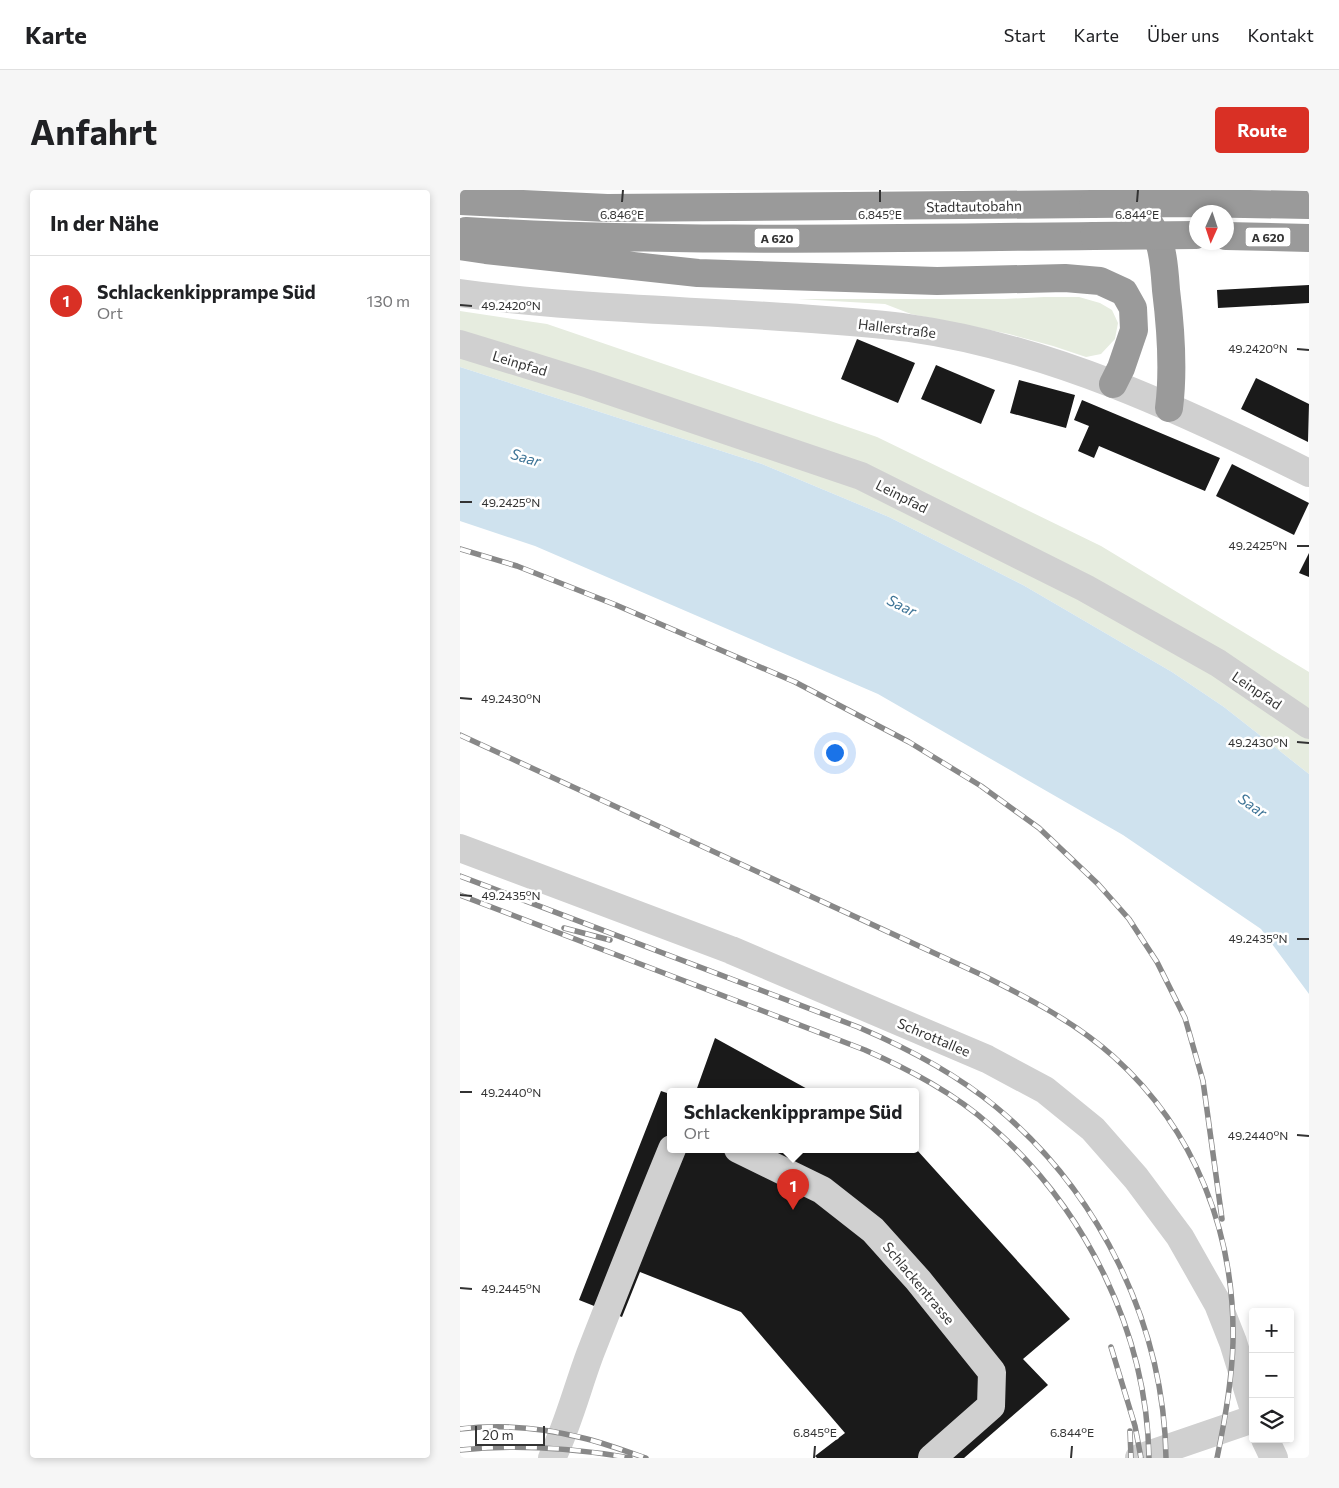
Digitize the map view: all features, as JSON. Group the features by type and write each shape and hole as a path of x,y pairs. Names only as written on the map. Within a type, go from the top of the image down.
{"highway":[{"path":"1125,190 1144,212 1160,245 1172,354 1173,380 1169,408"},
{"name":"Stadtautobahn","path":"460,201 625,208 1189,203 1309,205"},
{"name":"A 620","path":"460,231 611,238 697,239 1189,236"},
{"name":"A 620","path":"1234,236 1309,238"},
{"path":"460,246 585,262 698,273 937,281 1065,278 1100,281 1124,292 1133,308 1134,330 1114,384"}],"street":[{"name":"Hallerstraße","path":"460,293 519,301 771,315 908,328 985,342 1052,361 1114,384 1256,447 1309,473"},
{"name":"Leinpfad","path":"460,344 589,384 861,476 1085,588 1218,664 1309,725"},
{"name":"Schrottallee","path":"460,848 731,950 987,1060 1044,1090 1093,1129 1136,1178 1180,1237 1218,1304 1233,1342 1250,1398"},
{"path":"552,1458 562,1436 584,1370 628,1256 670,1153"},
{"name":"Schlackentrasse","path":"746,1153 822,1190 874,1230 918,1280 992,1372 991,1406 932,1458"},
{"path":"1139,1458 1249,1419"},
{"path":"1268,1443 1274,1458"}],"shaded area":[{"path":"1079,297 1100,303 1112,310 1118,323 1115,339 1101,354 1086,357 1009,334 911,314 885,304 798,299 1004,299"},
{"path":"460,311 547,324 877,437 1101,546 1309,672 1309,774 1224,707 1172,672 1023,585 889,517 762,464 460,367"}],"water":[{"name":"Saar","path":"460,367 762,464 889,517 1023,585 1172,672 1224,707 1309,774 1309,994 1261,929 1123,835 878,694 535,546 460,521"}],"building":[{"path":"1309,285 1309,303 1218,308 1217,290"},
{"path":"857,339 915,363 898,403 841,379"},
{"path":"936,365 995,390 981,424 921,399"},
{"path":"1256,378 1309,404 1308,442 1241,409"},
{"path":"1019,380 1075,395 1066,428 1010,413"},
{"path":"1082,400 1220,458 1205,491 1099,446 1094,458 1078,451 1089,426 1074,420"},
{"path":"1232,464 1309,503 1294,535 1216,496"},
{"path":"1309,553 1309,577 1299,573"},
{"path":"715,1038 806,1088 697,1088"},
{"path":"661,1091 667,1093 667,1153 919,1152 1070,1319 1023,1359 1048,1385 964,1458 817,1458 815,1456 845,1433 741,1312 640,1272 622,1317 579,1300"}],"railway":[{"path":"460,549 517,566 616,605 795,682 909,742 981,786 1039,828 1098,884 1129,919 1157,962 1185,1018 1203,1081 1222,1219"},
{"path":"460,735 982,975 1034,1002 1067,1022 1114,1057 1142,1086 1167,1117 1188,1151 1205,1186 1218,1223 1227,1262 1232,1301 1233,1342 1228,1400 1217,1458"},
{"path":"460,876 858,1027 930,1062 964,1083 996,1107 1033,1141 1066,1179 1095,1220 1119,1264 1138,1310 1153,1359 1162,1408 1166,1458"},
{"path":"460,895 865,1050 931,1083 977,1114 1025,1159 1055,1195 1082,1234 1104,1276 1123,1319 1137,1364 1145,1411 1149,1458"},
{"path":"564,928 610,940"},
{"path":"1111,1347 1135,1426 1141,1458"},
{"path":"460,1429 506,1427 553,1432 591,1440 646,1458"},
{"path":"1130,1431 1131,1458"},
{"path":"460,1450 524,1447 588,1452 630,1458"}],"place":[{"name":"Schlackenkipprampe Süd","path":"793,1210"}]}
